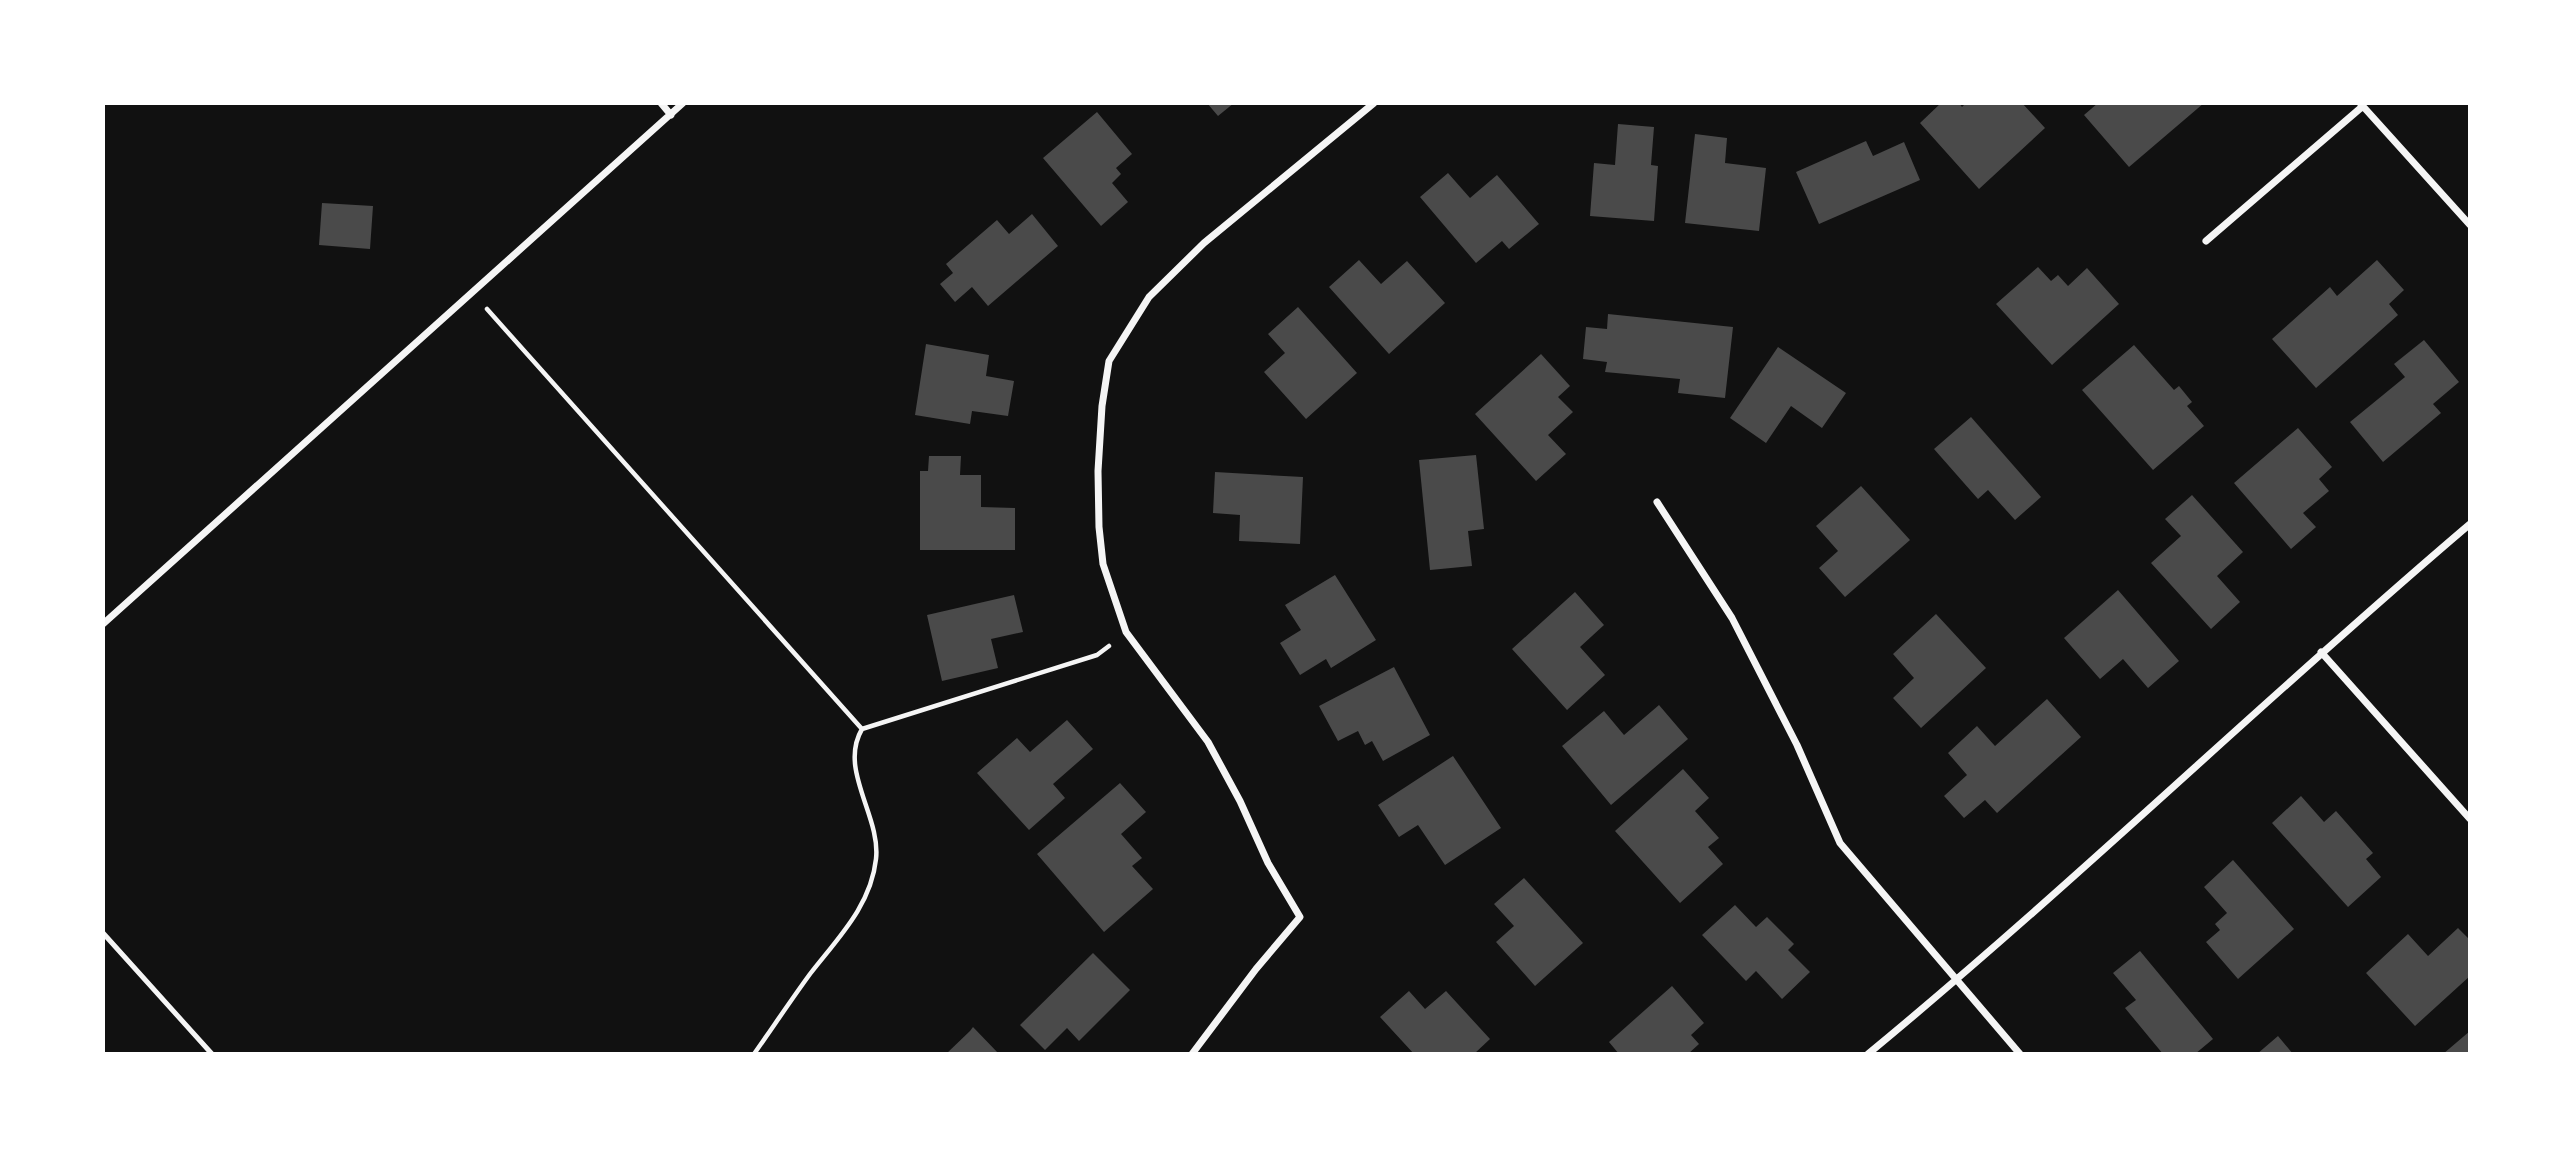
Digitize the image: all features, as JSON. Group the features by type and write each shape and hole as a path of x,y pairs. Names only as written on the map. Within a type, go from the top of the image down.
{"street":[{"path":"662,103 671,114"},
{"path":"103,624 683,103"},
{"path":"1192,1054 1256,969 1300,918 1268,863 1208,742 1126,632 1103,564 1099,527 1098,471 1102,406 1109,361 1149,296 1205,243 1374,103"},
{"path":"2206,241 2362,105 2470,225"},
{"path":"1657,502 1732,618 1797,745 1840,843 2020,1054"},
{"path":"1868,1054 1956,981 2321,652 2470,524"},
{"path":"2321,652 2470,820"}],"lane":[{"path":"103,933 212,1054"}],"path":[{"path":"472,293 862,729"},
{"path":"754,1054 809,976 857,915 871,884 877,856 854,758 855,740 862,729 1097,655"}],"building":[{"path":"1207,103 1234,103 1218,116"},
{"path":"1941,103 1959,103 1962,107 1966,103 2022,103 2045,128 1979,189 1920,123"},
{"path":"2098,103 2204,103 2129,167 2084,115"},
{"path":"1097,112 1132,154 1116,168 1121,174 1112,183 1128,202 1101,226 1043,158"},
{"path":"1618,124 1654,127 1651,165 1658,166 1654,221 1590,216 1594,163 1615,165"},
{"path":"1695,134 1727,138 1725,163 1766,168 1759,231 1685,223"},
{"path":"1866,141 1873,156 1904,142 1920,180 1819,224 1796,172"},
{"path":"1448,173 1470,198 1497,175 1539,224 1509,249 1502,241 1476,263 1420,197"},
{"path":"322,203 373,206 370,249 319,245"},
{"path":"1032,214 1058,246 988,306 972,287 955,302 940,284 953,273 946,264 997,220 1009,234"},
{"path":"1359,260 1381,284 1407,261 1445,303 1389,354 1329,287"},
{"path":"2377,260 2404,290 2389,304 2398,315 2316,388 2272,339 2330,287 2337,296"},
{"path":"2038,267 2051,281 2058,275 2068,286 2087,268 2119,304 2052,365 1996,304"},
{"path":"1298,307 1357,373 1306,419 1264,372 1285,353 1268,334"},
{"path":"1608,314 1733,327 1725,398 1678,393 1680,379 1605,372 1607,362 1583,359 1586,327 1607,329"},
{"path":"2424,340 2459,382 2433,404 2441,413 2383,462 2350,422 2405,377 2394,364"},
{"path":"926,344 989,355 986,376 1014,381 1008,416 972,411 970,424 915,415"},
{"path":"2134,345 2174,390 2179,386 2192,402 2187,406 2204,426 2153,470 2082,390"},
{"path":"1778,347 1846,393 1822,428 1791,406 1766,443 1730,418"},
{"path":"1541,354 1570,386 1558,397 1573,412 1548,435 1566,454 1536,481 1475,414"},
{"path":"1971,417 2041,497 2015,520 1988,490 1978,499 1934,449"},
{"path":"2298,428 2332,467 2319,479 2329,491 2303,513 2316,527 2291,549 2234,483"},
{"path":"1476,455 1484,529 1468,531 1472,566 1430,570 1419,460"},
{"path":"929,456 961,456 960,475 981,475 981,507 1015,508 1015,550 920,550 920,471 928,471"},
{"path":"1215,472 1303,477 1300,544 1239,541 1240,515 1213,513"},
{"path":"1861,486 1910,540 1845,597 1819,568 1838,551 1816,526"},
{"path":"2192,495 2243,552 2217,576 2240,602 2211,629 2151,563 2181,536 2165,519"},
{"path":"1335,575 1376,640 1331,668 1326,659 1300,675 1280,643 1301,630 1285,605"},
{"path":"2118,590 2179,661 2148,688 2123,659 2100,679 2064,638"},
{"path":"1575,592 1604,625 1580,647 1605,675 1567,710 1512,649"},
{"path":"1014,595 1023,632 991,639 998,668 942,681 927,615"},
{"path":"1936,614 1986,668 1921,728 1893,698 1914,678 1893,654"},
{"path":"1394,667 1430,735 1383,761 1372,741 1365,745 1358,731 1338,741 1319,706"},
{"path":"2047,699 2081,737 1997,813 1985,800 1964,818 1944,796 1967,775 1948,753 1977,726 1995,746"},
{"path":"1659,705 1688,739 1611,805 1562,746 1604,711 1624,735"},
{"path":"1067,720 1093,749 1053,784 1065,798 1029,830 977,773 1017,738 1030,752"},
{"path":"1453,756 1501,828 1445,865 1418,825 1399,837 1378,805"},
{"path":"1683,769 1709,798 1695,811 1719,838 1708,847 1723,864 1680,903 1615,831"},
{"path":"1120,783 1146,812 1121,834 1142,858 1132,866 1153,889 1104,932 1037,854"},
{"path":"2301,796 2324,822 2336,811 2373,853 2366,859 2381,877 2348,907 2272,823"},
{"path":"2233,860 2294,929 2238,979 2206,942 2220,930 2215,924 2227,913 2204,887"},
{"path":"1524,878 1583,943 1535,986 1496,942 1514,926 1494,904"},
{"path":"1735,905 1756,927 1767,917 1794,944 1788,950 1810,972 1782,999 1756,971 1746,981 1702,935"},
{"path":"2458,928 2470,940 2470,976 2415,1026 2366,973 2408,934 2428,956"},
{"path":"2140,951 2213,1039 2195,1054 2163,1054 2125,1008 2136,1000 2113,973"},
{"path":"1093,953 1130,990 1079,1041 1067,1028 1045,1050 1020,1025"},
{"path":"1672,986 1704,1023 1691,1035 1699,1044 1688,1054 1619,1054 1609,1042"},
{"path":"1409,991 1425,1009 1446,991 1490,1039 1474,1054 1414,1054 1380,1017"},
{"path":"973,1027 999,1054 946,1054 970,1031"},
{"path":"2470,1031 2470,1054 2443,1054"},
{"path":"2278,1036 2293,1054 2257,1054"}]}
